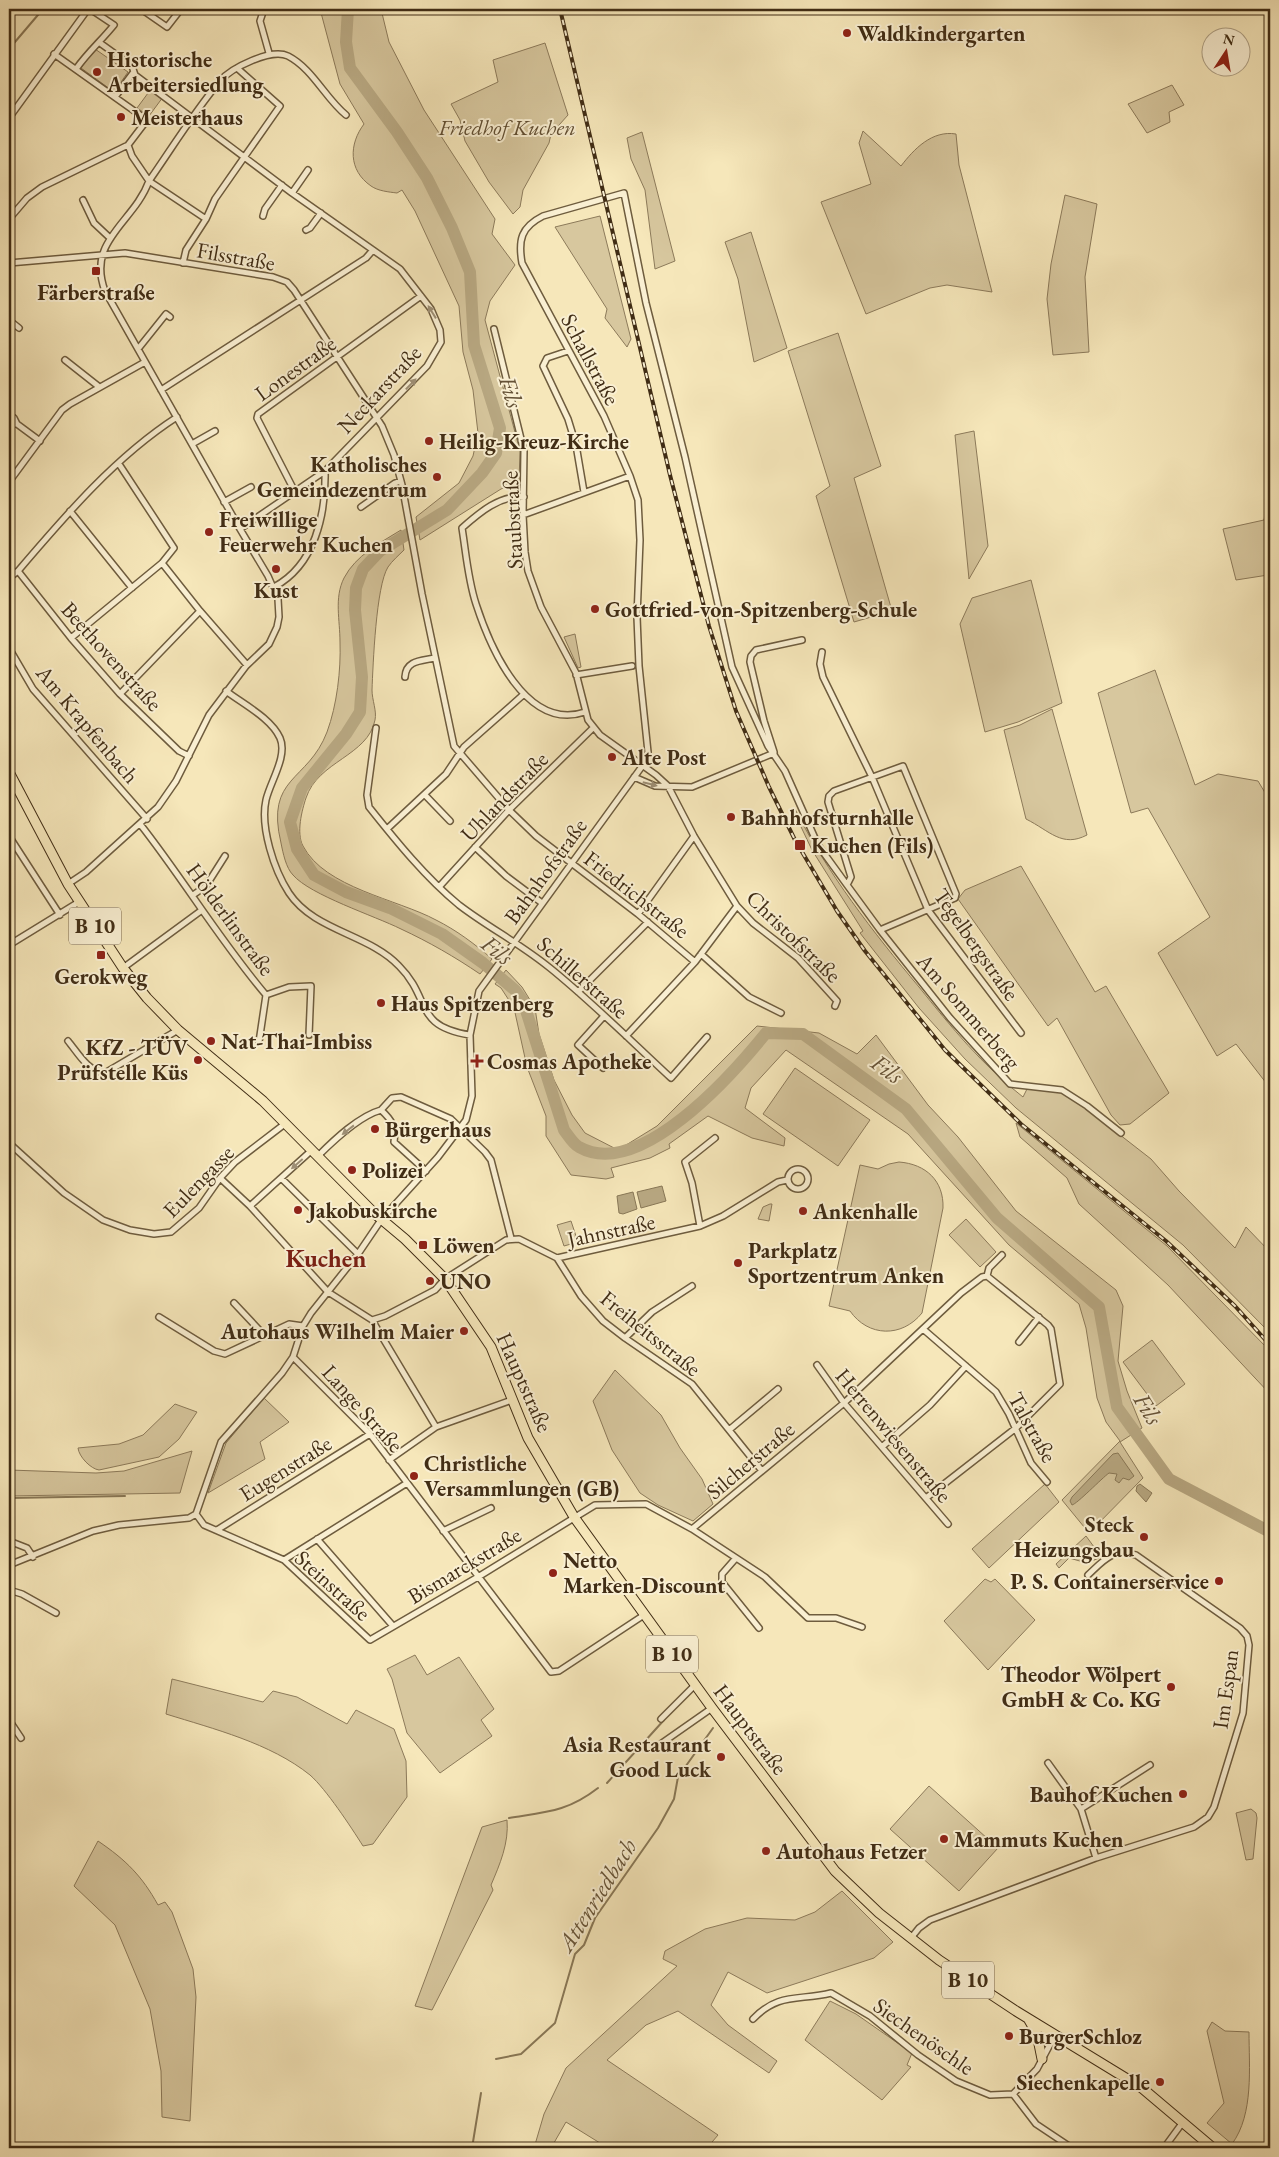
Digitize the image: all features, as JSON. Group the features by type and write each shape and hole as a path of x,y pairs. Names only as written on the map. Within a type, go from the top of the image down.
{"main road":[{"name":"Hauptstraße","path":"9,772 34,823 68,884 123,968 147,998 178,1030 242,1082 286,1123 381,1220 405,1239 445,1279 491,1347 528,1438 574,1517 823,1858 860,1897 910,1939"},
{"name":"B 10","path":"910,1939 967,1980 1142,2088 1213,2148"},
{"path":"1027,2018 1037,2034 1042,2059"}],"street":[{"path":"9,118 54,54 89,9 114,25 100,43 91,48 76,69"},
{"path":"141,9 167,27 180,9"},
{"path":"264,9 260,21 270,54"},
{"name":"Neckarstraße","path":"100,43 132,66 133,73 292,193 400,269 438,322 440,342 427,366 325,471 240,529"},
{"path":"9,219 27,198 42,187 128,145 147,120 54,54"},
{"path":"68,884 86,872 147,819 165,798 208,715 247,665 269,644 278,627 279,608 274,587 145,362 102,281 102,254 110,238 142,197 149,181 220,80 237,68 270,54 289,56 306,70 336,107 346,115"},
{"path":"182,263 186,250 206,219 215,199 280,106 237,68"},
{"path":"115,97 133,73"},
{"path":"128,145 132,156 149,181 206,219"},
{"path":"292,193 308,170"},
{"path":"263,216 265,209 282,185"},
{"name":"Schallstraße","path":"642,765 648,752 638,636 640,540 638,500 630,476 604,416 522,263 520,238 525,228 542,216 598,202 624,193 646,303 697,510"},
{"path":"83,200 94,223 110,238"},
{"path":"306,230 310,228 321,213"},
{"path":"161,390 366,258 373,250"},
{"name":"Filsstraße","path":"9,263 125,253 280,279 294,290 301,300 376,418 390,446 401,482 413,543"},
{"name":"Lonestraße","path":"295,492 257,418 260,412 421,296"},
{"path":"138,349 166,314 170,317"},
{"path":"9,320 19,328"},
{"name":"Staubstraße","path":"494,329 524,451 523,515 525,552 535,590 576,675 584,712 593,728 642,765"},
{"path":"568,351 547,358 543,366 575,440 581,465 584,492"},
{"path":"65,360 98,386"},
{"path":"9,482 62,410 98,386 145,362"},
{"path":"9,578 18,571 70,511 119,464 176,417"},
{"path":"17,424 40,441"},
{"path":"192,444 215,431"},
{"path":"71,638 162,563 171,554 174,544 119,464"},
{"path":"274,587 298,570 310,548 322,513 325,471"},
{"path":"523,515 630,476"},
{"path":"361,507 395,483 401,482"},
{"path":"224,502 251,487"},
{"path":"524,496 516,496 495,503 462,528 476,603 511,679 523,695 541,707 558,714 572,715 584,712"},
{"name":"Am Sommerberg","path":"697,510 732,667 768,746 785,771 818,845 880,930 950,1018 1010,1084 1062,1090 1087,1106 1122,1133"},
{"path":"70,511 132,588"},
{"name":"Friedrichstraße","path":"413,543 451,737 459,753 536,836 638,914 695,962"},
{"path":"162,563 200,611 247,665"},
{"name":"Beethovenstraße","path":"18,571 71,638 120,694 178,750 188,756"},
{"path":"120,694 200,611"},
{"name":"Am Sommerberg","path":"774,753 764,721 750,662 751,656 756,650 802,640"},
{"name":"Am Krapfenbach","path":"9,648 33,689 147,819"},
{"name":"Tegelbergstraße","path":"822,652 820,664 823,677 872,777 928,910 1021,1033"},
{"path":"405,677 406,669 410,665 435,658"},
{"path":"576,675 632,666"},
{"path":"226,691 272,726 280,739 279,762 266,801 264,815 270,850 290,894 310,914 383,952 399,965 417,991 426,1012 434,1023 446,1030 470,1035"},
{"path":"387,829 446,774 459,753 523,695"},
{"name":"Schillerstraße","path":"376,728 367,795 369,807 439,887 458,905 503,938 513,942 549,967 671,1078 707,1037"},
{"name":"Uhlandstraße","path":"439,887 510,810 593,728"},
{"path":"634,777 656,786 692,788 774,753"},
{"path":"642,765 668,786"},
{"name":"Bahnhofstraße","path":"196,1514 213,1459 221,1442 282,1374 293,1357 303,1326 358,1254 381,1220 426,1171 461,1127 468,1112 472,1096 470,1035 476,999 484,982 642,765"},
{"path":"847,885 851,877 828,802 829,796 834,791 903,766 956,890 955,898 880,930"},
{"name":"Christofstraße","path":"668,786 694,836 737,906 753,923 798,958 837,1001 835,1006"},
{"path":"425,795 450,821"},
{"name":"Hölderlinstraße","path":"140,824 193,895 236,960 266,995 259,1042"},
{"path":"9,836 60,915"},
{"path":"638,914 694,836"},
{"path":"475,848 506,876 542,903"},
{"path":"193,895 206,886 225,856"},
{"path":"9,945 79,902"},
{"path":"626,1036 695,962 737,906"},
{"path":"123,968 202,910"},
{"path":"578,992 648,922"},
{"name":"Friedrichstraße","path":"701,954 749,997 781,1013"},
{"path":"266,995 289,987 311,986 309,1036"},
{"path":"603,1068 578,1045 604,1016"},
{"path":"68,1041 91,1069 96,1072 104,1072 178,1030"},
{"path":"250,1206 281,1178 373,1112 381,1110 392,1098 400,1097 451,1118 461,1127 490,1160 511,1238 445,1279 434,1290 385,1316 372,1320"},
{"path":"381,1110 392,1121 395,1128 394,1142 426,1171"},
{"name":"Eulengasse","path":"9,1143 64,1193 103,1220 130,1230 154,1234 171,1232 200,1208 220,1178 235,1162 286,1123"},
{"path":"700,1226 692,1183 684,1162 715,1138"},
{"name":"Jahnstraße","path":"796,1169 803,1170 808,1178 806,1184 798,1189 790,1186 787,1180 791,1171 796,1169"},
{"path":"220,1178 250,1206 328,1292 372,1320 436,1427"},
{"path":"281,1178 358,1254"},
{"name":"Jahnstraße","path":"511,1238 519,1239 557,1258 700,1226 723,1216 778,1182 787,1180"},
{"path":"926,1498 1016,1428 1060,1384 1051,1330 1039,1317 987,1276 989,1268 1002,1255"},
{"name":"Freiheitsstraße","path":"557,1258 581,1296 604,1321 625,1338 692,1384 762,1471"},
{"name":"Silcherstraße","path":"692,1529 844,1403 961,1293 982,1277 987,1276"},
{"path":"625,1338 652,1312 692,1286"},
{"path":"234,1303 264,1335"},
{"path":"159,1317 214,1350 225,1354 289,1324 303,1326"},
{"path":"1019,1342 1039,1317"},
{"name":"Talstraße","path":"923,1329 996,1392 1016,1428 1031,1463 1047,1482"},
{"name":"Lange Straße","path":"293,1357 370,1434 444,1530 545,1668 551,1672 559,1671 644,1615"},
{"name":"Herrenwiesenstraße","path":"817,1366 844,1403 883,1446 948,1524"},
{"path":"883,1446 930,1405 966,1366"},
{"path":"730,1430 778,1389"},
{"path":"389,1460 436,1427 512,1400"},
{"name":"Eugenstraße","path":"217,1530 370,1434"},
{"path":"284,1560 407,1484"},
{"path":"574,1517 595,1505 637,1503 657,1508 764,1577 808,1618 836,1618 862,1627"},
{"path":"444,1530 491,1508"},
{"path":"9,1565 34,1557 93,1532 119,1525 189,1518 196,1514"},
{"name":"Steinstraße","path":"196,1514 204,1525 284,1560 370,1640"},
{"name":"Bismarckstraße","path":"370,1640 478,1577 574,1517"},
{"path":"317,1540 393,1626"},
{"path":"9,1541 27,1548 34,1557"},
{"name":"Im Espan","path":"910,1939 919,1928 930,1920 1096,1858 1194,1827 1208,1817 1224,1778 1243,1713 1250,1645 1247,1636 1240,1628 1136,1555 1118,1552 1106,1558 1088,1575"},
{"path":"736,1558 722,1574 722,1582 759,1628"},
{"path":"9,1590 22,1594 56,1613"},
{"path":"661,1720 695,1685"},
{"path":"662,1744 712,1708"},
{"path":"9,1720 20,1738"},
{"path":"1048,1763 1081,1809 1096,1858"},
{"path":"1081,1809 1150,1765"},
{"name":"Siechenöschle","path":"753,2019 764,2008 790,1997 819,1996 831,1993 870,2016 918,2055 956,2082 976,2091 990,2094 1013,2094"},
{"path":"1055,2035 1037,2069 1013,2094 1036,2124 1072,2148"},
{"path":"1164,2148 1183,2122"}],"green space":[{"path":"320,9 381,9 389,42 424,110 495,219 492,234 515,265 490,301 485,320 520,451 519,482 501,489 420,540 416,517 459,483 473,456 478,433 473,390 463,352 459,306 415,211 402,190 397,193 377,189 363,180 358,172 353,156 354,148 359,132 364,124 340,84"},
{"name":"Friedhof Kuchen","path":"545,43 568,115 551,134 549,143 523,190 520,207 513,214 489,182 465,141 460,120 451,104 498,82 493,60"},
{"path":"95,49 128,72 114,92 81,68"},
{"path":"1172,85 1184,105 1169,112 1170,122 1147,133 1128,104"},
{"path":"151,89 163,97 149,116 137,108"},
{"path":"863,131 901,166 924,142 939,135 956,134 959,165 992,292 947,285 930,288 866,314 821,202 871,184 859,143"},
{"path":"642,132 675,261 655,269 645,190 631,159 627,138"},
{"path":"1065,195 1097,204 1085,277 1089,352 1053,355 1047,299 1051,264"},
{"path":"600,216 631,339 627,347 605,318 607,309 555,227"},
{"path":"751,232 787,348 754,362 738,279 725,242"},
{"path":"838,333 881,466 854,478 892,611 854,622 816,496 830,486 788,351"},
{"path":"974,431 988,546 969,579 955,435"},
{"path":"1270,486 1270,585 1268,575 1236,580 1223,529 1264,520"},
{"path":"401,530 404,550 388,567 384,577 378,608 372,690 375,720 371,732 363,742 321,775 312,786 301,815 301,841 313,860 344,882 436,920 472,943 492,959 480,974 422,939 344,905 301,883 288,868 281,843 278,821 279,804 291,781 310,761 319,748 327,732 333,710 340,664 338,601 344,578 362,556"},
{"path":"1031,580 1062,703 1018,722 985,732 960,624 972,598"},
{"path":"575,634 581,667 578,668 564,637"},
{"path":"1155,670 1195,785 1218,774 1258,781 1270,801 1270,1088 1236,1044 1217,1056 1158,953 1210,917 1148,808 1131,813 1098,693"},
{"path":"1052,709 1087,835 1078,839 1063,839 1026,819 1004,730 1020,725"},
{"path":"795,809 821,856 868,923 955,1031 994,1072 1023,1097 1028,1087 1060,1092 1079,1103 1151,1159 1179,1191 1235,1248 1246,1227 1270,1252 1270,1333 1183,1245 1016,1108 965,1059 919,1008 860,933 863,931 812,850 793,810"},
{"path":"1021,866 1095,992 1106,986 1169,1093 1130,1124 1120,1125 1111,1115 1057,1018 1048,1026 958,899 965,890"},
{"path":"506,970 522,987 535,1008 539,1034 554,1080 572,1115 585,1133 618,1150 657,1126 757,1026 819,1033 857,1054 876,1035 928,1105 958,1137 1016,1211 1116,1290 1123,1306 1118,1361 1127,1391 1142,1428 1120,1442 1143,1478 1089,1533 1062,1500 1120,1441 1106,1422 1097,1398 1086,1328 1079,1304 1009,1245 908,1134 786,1050 751,1088 745,1108 785,1138 784,1146 752,1138 708,1116 669,1144 670,1148 650,1158 611,1168 614,1177 606,1179 571,1175 546,1136 546,1116 527,1067 514,1008 501,988 495,984"},
{"path":"795,1068 870,1120 838,1166 763,1114"},
{"path":"1016,1123 1167,1246 1270,1351 1270,1394 1168,1285 1079,1204 1067,1178 1020,1137"},
{"path":"899,1162 909,1163 925,1170 937,1182 943,1198 943,1208 922,1313 905,1327 885,1331 875,1330 857,1320 850,1311 829,1306 860,1165 878,1169"},
{"path":"772,1204 769,1221 758,1219 763,1207"},
{"path":"966,1219 996,1252 980,1267 949,1235"},
{"path":"571,1221 578,1242 564,1246 557,1225"},
{"path":"1152,1340 1185,1384 1156,1406 1123,1362"},
{"path":"615,1370 661,1415 680,1448 702,1479 713,1504 693,1521 658,1505 640,1493 612,1450 593,1401"},
{"path":"264,1398 289,1422 260,1442 265,1459 208,1493 226,1443"},
{"path":"175,1404 197,1412 179,1439 159,1457 99,1470 89,1465 83,1459 78,1448 119,1444 143,1435"},
{"path":"192,1451 180,1493 9,1496 9,1470 96,1473 124,1471"},
{"path":"1045,1484 1059,1502 989,1568 972,1549"},
{"path":"1086,1536 1097,1551 1099,1558 1087,1563 1069,1558 1059,1568 1056,1564"},
{"path":"985,1579 991,1582 995,1579 1035,1620 988,1670 944,1621"},
{"path":"415,1655 427,1675 459,1657 494,1709 481,1720 492,1736 440,1773 407,1733 392,1679 387,1669"},
{"path":"172,1679 263,1702 273,1691 297,1697 347,1724 356,1710 394,1729 406,1761 407,1797 373,1844 363,1846 323,1789 310,1775 294,1764 241,1738 166,1714"},
{"name":"Mammuts Kuchen","path":"929,1786 998,1848 959,1891 890,1829"},
{"path":"1251,1809 1256,1813 1257,1818 1253,1859 1246,1860 1236,1813"},
{"path":"507,1820 507,1837 501,1861 491,1885 493,1890 432,2010 415,2006 482,1827"},
{"path":"98,1841 132,1869 146,1885 158,1905 165,1902 172,1912 193,1969 196,1997 190,2121 162,2117 161,2071 150,2009 115,1925 74,1886"},
{"path":"842,1891 893,1942 874,1958 767,1993 728,1972 711,2005 728,2025 777,2061 769,2073 678,2011 646,2025 607,2060 718,2135 707,2148 608,2148 566,2122 551,2148 534,2148 544,2114 566,2068 677,1966 663,1959 665,1951 705,1929 747,1918 795,1920 815,1912"},
{"path":"830,2001 856,2014 912,2053 907,2065 911,2067 882,2100 805,2040"},
{"path":"1212,2022 1225,2031 1249,2032 1249,2090 1247,2105 1239,2132 1232,2144 1207,2123 1224,2103 1207,2031"}],"shaded area":[{"path":"662,1186 666,1201 641,1208 637,1192"},
{"path":"633,1192 637,1209 623,1214 619,1213 617,1196"},
{"path":"1118,1453 1134,1476 1129,1480 1123,1478 1119,1483 1115,1480 1117,1474 1109,1473 1072,1505 1070,1501 1072,1497 1113,1454"},
{"path":"1140,1484 1152,1493 1146,1502 1136,1491 1137,1486"}],"waterway":[{"path":"9,49 43,9"},
{"name":"Fils","path":"348,9 346,42 350,68 397,132 427,178 452,228 470,272 474,345 500,428 496,453 482,473 447,510 380,551 363,569 356,588 355,610 362,677 360,712 346,734 302,788 290,822 297,849 314,875 346,892 390,908 442,934 483,963 515,990 523,1001 564,1130 579,1147 603,1154 629,1149 656,1137 708,1096 766,1033 803,1034 906,1109 997,1218 1099,1307 1117,1407 1169,1479 1270,1532"},
{"path":"9,1498 125,1496"},
{"path":"607,1783 664,1720"},
{"name":"Attenriedbach","path":"496,2059 521,2054 555,2023 575,1954 584,1945 595,1918 658,1828 674,1799 678,1777 713,1728"},
{"path":"509,1818 556,1810 576,1802 598,1788"},
{"path":"472,2148 481,2093"},
{"name":"Fils","path":"1268,2148 1270,2143"}],"railway":[{"path":"560,9 670,475 709,626 736,711 769,787 795,840 837,911 865,951 945,1050 1021,1124 1166,1241 1235,1306 1270,1345"}],"place":[{"name":"Waldkindergarten","path":"847,33"},
{"name":"Historische Arbeitersiedlung","path":"97,72"},
{"name":"Meisterhaus","path":"121,117"},
{"name":"Färberstraße","path":"96,271"},
{"name":"Heilig-Kreuz-Kirche","path":"429,441"},
{"name":"Katholisches Gemeindezentrum","path":"437,477"},
{"name":"Freiwillige Feuerwehr Kuchen","path":"209,532"},
{"name":"Kust","path":"276,569"},
{"name":"Gottfried-von-Spitzenberg-Schule","path":"595,609"},
{"name":"Alte Post","path":"612,757"},
{"name":"Bahnhofsturnhalle","path":"731,817"},
{"name":"Kuchen (Fils)","path":"800,845"},
{"name":"Gerokweg","path":"101,955"},
{"name":"Haus Spitzenberg","path":"381,1003"},
{"name":"Nat-Thai-Imbiss","path":"211,1041"},
{"name":"KfZ - TÜV Prüfstelle Küs","path":"198,1060"},
{"name":"Cosmas Apotheke","path":"477,1061"},
{"name":"Bürgerhaus","path":"375,1129"},
{"name":"Polizei","path":"352,1170"},
{"name":"Jakobuskirche","path":"298,1210"},
{"name":"Ankenhalle","path":"803,1211"},
{"name":"Löwen","path":"423,1245"},
{"name":"Parkplatz Sportzentrum Anken","path":"738,1263"},
{"name":"UNO","path":"430,1281"},
{"name":"Autohaus Wilhelm Maier","path":"464,1331"},
{"name":"Christliche Versammlungen (GB)","path":"414,1476"},
{"name":"Steck Heizungsbau","path":"1144,1537"},
{"name":"Netto Marken-Discount","path":"553,1573"},
{"name":"P. S. Containerservice","path":"1219,1581"},
{"name":"Theodor Wölpert GmbH & Co. KG","path":"1171,1687"},
{"name":"Asia Restaurant Good Luck","path":"721,1757"},
{"name":"Bauhof Kuchen","path":"1183,1794"},
{"name":"Mammuts Kuchen","path":"944,1839"},
{"name":"Autohaus Fetzer","path":"766,1851"},
{"name":"BurgerSchloz","path":"1009,2036"},
{"name":"Siechenkapelle","path":"1160,2082"}],"district":[{"name":"Kuchen","path":"326,1258"}]}
